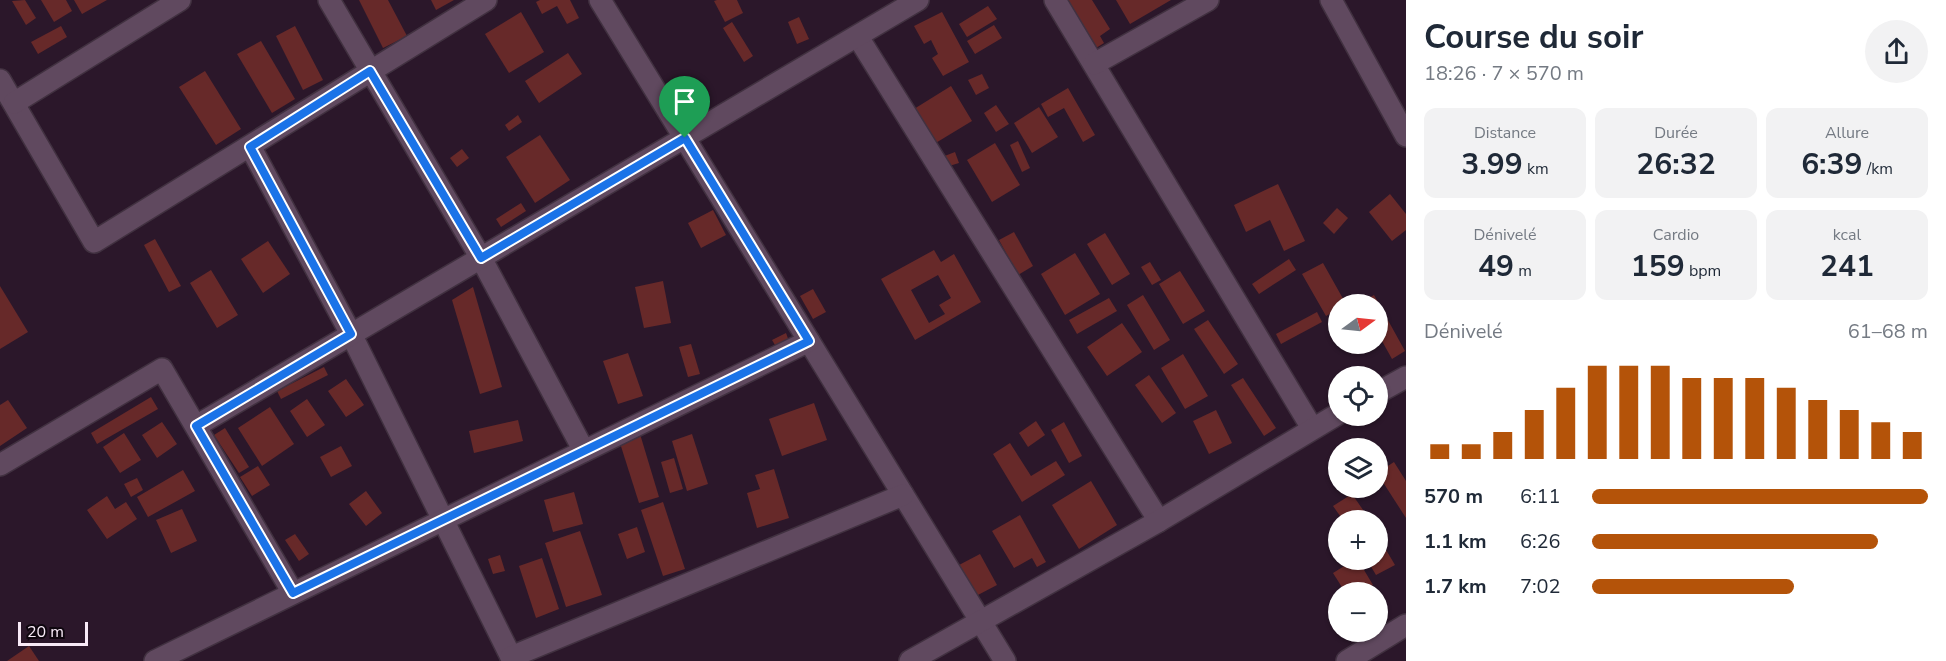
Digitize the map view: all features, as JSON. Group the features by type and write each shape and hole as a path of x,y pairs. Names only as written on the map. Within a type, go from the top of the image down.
{"street":[{"path":"14,103 180,0"},
{"path":"328,0 481,258 584,451"},
{"path":"0,80 94,242 486,0"},
{"path":"600,0 1005,661"},
{"path":"196,426 918,0"},
{"path":"1055,0 1312,428"},
{"path":"1094,64 1208,0"},
{"path":"1331,0 1406,136"},
{"path":"858,37 1159,520"},
{"path":"250,147 351,334 512,659 903,495"},
{"path":"163,659 809,341"},
{"path":"0,465 162,369 293,593"},
{"path":"1388,387 1406,377"},
{"path":"910,661 1159,520 1328,419"},
{"path":"1347,661 1406,625"}],"building":[{"path":"25,0 36,18 26,25 12,1"},
{"path":"41,0 66,0 72,11 54,22"},
{"path":"74,0 107,0 82,14"},
{"path":"359,0 388,0 407,36 383,48"},
{"path":"431,0 454,0 436,10"},
{"path":"570,0 579,18 567,24 557,6 542,14 536,2"},
{"path":"737,0 743,13 725,22 714,1"},
{"path":"1068,0 1092,0 1110,29 1100,36 1104,43 1096,48"},
{"path":"1116,0 1171,0 1130,24"},
{"path":"988,6 997,19 967,37 959,24"},
{"path":"521,12 544,52 509,73 485,34"},
{"path":"942,12 969,62 943,76 932,58 938,54 931,40 924,44 914,26"},
{"path":"799,17 809,39 797,44 788,22"},
{"path":"732,22 753,56 744,62 723,28"},
{"path":"994,25 1002,38 975,54 967,41"},
{"path":"61,26 67,37 38,54 31,42"},
{"path":"295,26 323,80 303,90 276,36"},
{"path":"261,41 295,99 272,113 237,54"},
{"path":"568,53 582,74 539,103 525,81"},
{"path":"205,71 241,129 216,145 179,87"},
{"path":"982,74 989,88 976,95 968,80"},
{"path":"951,86 972,121 934,144 914,109"},
{"path":"1068,88 1095,135 1083,142 1064,108 1048,117 1041,104"},
{"path":"996,105 1009,124 996,132 984,113"},
{"path":"1039,107 1058,137 1032,153 1014,123"},
{"path":"518,115 522,122 509,131 505,125"},
{"path":"540,135 570,180 535,203 506,157"},
{"path":"1018,141 1030,168 1022,172 1010,145"},
{"path":"995,143 1020,185 992,202 967,160"},
{"path":"462,149 469,158 457,167 450,158"},
{"path":"955,152 959,163 946,167 942,157"},
{"path":"1278,184 1305,241 1284,251 1270,220 1246,232 1234,205"},
{"path":"1390,194 1406,214 1406,230 1392,241 1369,212"},
{"path":"521,203 526,211 501,227 496,219"},
{"path":"1337,208 1348,218 1334,234 1323,223"},
{"path":"713,210 726,235 701,248 688,223"},
{"path":"1014,232 1033,266 1018,275 999,240"},
{"path":"1105,233 1130,274 1112,285 1087,244"},
{"path":"155,239 181,286 169,292 144,245"},
{"path":"268,241 290,274 263,293 241,259"},
{"path":"934,250 941,262 954,254 981,302 915,340 881,279","holes":["938,275 951,298 939,305 945,314 929,323 911,290"]},
{"path":"1075,253 1100,294 1065,315 1041,274"},
{"path":"1289,259 1296,270 1259,294 1252,284"},
{"path":"1150,262 1161,280 1152,285 1141,267"},
{"path":"1323,263 1340,294 1328,294 1328,315 1326,316 1302,274"},
{"path":"211,270 238,315 217,328 190,283"},
{"path":"1180,271 1205,311 1183,324 1159,284"},
{"path":"663,281 671,323 644,328 635,287"},
{"path":"0,286 28,332 0,349"},
{"path":"473,287 502,387 480,394 452,300"},
{"path":"813,289 826,312 813,319 800,296"},
{"path":"1143,295 1170,340 1154,350 1127,305"},
{"path":"1109,298 1117,311 1077,334 1069,320"},
{"path":"1317,312 1322,322 1281,344 1276,334"},
{"path":"1208,320 1238,364 1224,374 1194,329"},
{"path":"1388,320 1405,351 1392,359 1388,352"},
{"path":"1122,323 1142,352 1107,376 1087,347"},
{"path":"786,333 790,344 778,350 772,340"},
{"path":"691,344 700,374 688,377 679,347"},
{"path":"628,353 643,396 618,404 603,361"},
{"path":"1183,354 1208,396 1185,409 1161,368"},
{"path":"324,367 328,375 281,399 277,391"},
{"path":"1149,375 1176,413 1162,423 1135,385"},
{"path":"1243,378 1276,428 1264,436 1231,385"},
{"path":"346,379 364,405 346,417 328,391"},
{"path":"151,397 158,409 97,444 91,433"},
{"path":"307,399 325,425 307,437 290,411"},
{"path":"8,400 27,428 0,446 0,405"},
{"path":"814,403 827,440 782,456 769,419"},
{"path":"270,407 294,444 262,466 238,428"},
{"path":"1216,410 1232,443 1209,454 1193,421"},
{"path":"518,420 523,441 474,453 469,431"},
{"path":"1036,421 1045,435 1028,447 1019,433"},
{"path":"162,422 177,444 157,458 142,435"},
{"path":"1064,422 1082,456 1069,463 1051,430"},
{"path":"225,428 249,467 239,473 214,435"},
{"path":"124,433 141,460 120,473 103,447"},
{"path":"640,434 659,497 639,503 619,440"},
{"path":"692,434 708,484 687,491 672,441"},
{"path":"1010,443 1031,476 1056,461 1065,475 1022,502 993,454"},
{"path":"341,446 352,466 331,477 320,457"},
{"path":"674,458 683,489 670,493 661,462"},
{"path":"1394,462 1406,481 1406,518 1388,490 1388,466"},
{"path":"258,466 270,485 252,496 240,477"},
{"path":"774,469 789,518 757,528 747,493 760,489 755,475"},
{"path":"183,470 195,491 148,517 137,497"},
{"path":"137,478 143,490 131,497 124,484"},
{"path":"1091,481 1117,525 1079,549 1052,505"},
{"path":"366,491 382,513 366,526 349,504"},
{"path":"574,492 583,524 553,532 544,500"},
{"path":"107,496 115,509 126,502 137,519 107,539 87,510"},
{"path":"1346,498 1355,498 1363,510 1336,510 1333,506"},
{"path":"663,502 685,569 663,576 641,510"},
{"path":"182,509 197,541 171,553 156,520"},
{"path":"1020,515 1046,562 1037,567 1032,558 1014,568 992,531"},
{"path":"637,527 645,552 627,559 618,534"},
{"path":"580,531 602,595 566,607 545,543"},
{"path":"295,534 309,554 299,561 285,540"},
{"path":"1388,553 1395,565 1388,569"},
{"path":"980,554 997,585 976,596 959,565"},
{"path":"500,555 505,571 493,574 488,559"},
{"path":"542,558 559,609 536,618 519,566"},
{"path":"1338,570 1364,570 1371,582 1339,582 1333,573"},
{"path":"1373,570 1386,570 1376,575"},
{"path":"29,646 39,661 7,661"}],"route":[{"path":"370,71 481,258 685,138 809,341 293,593 196,426 351,334 250,147 370,71"}]}
